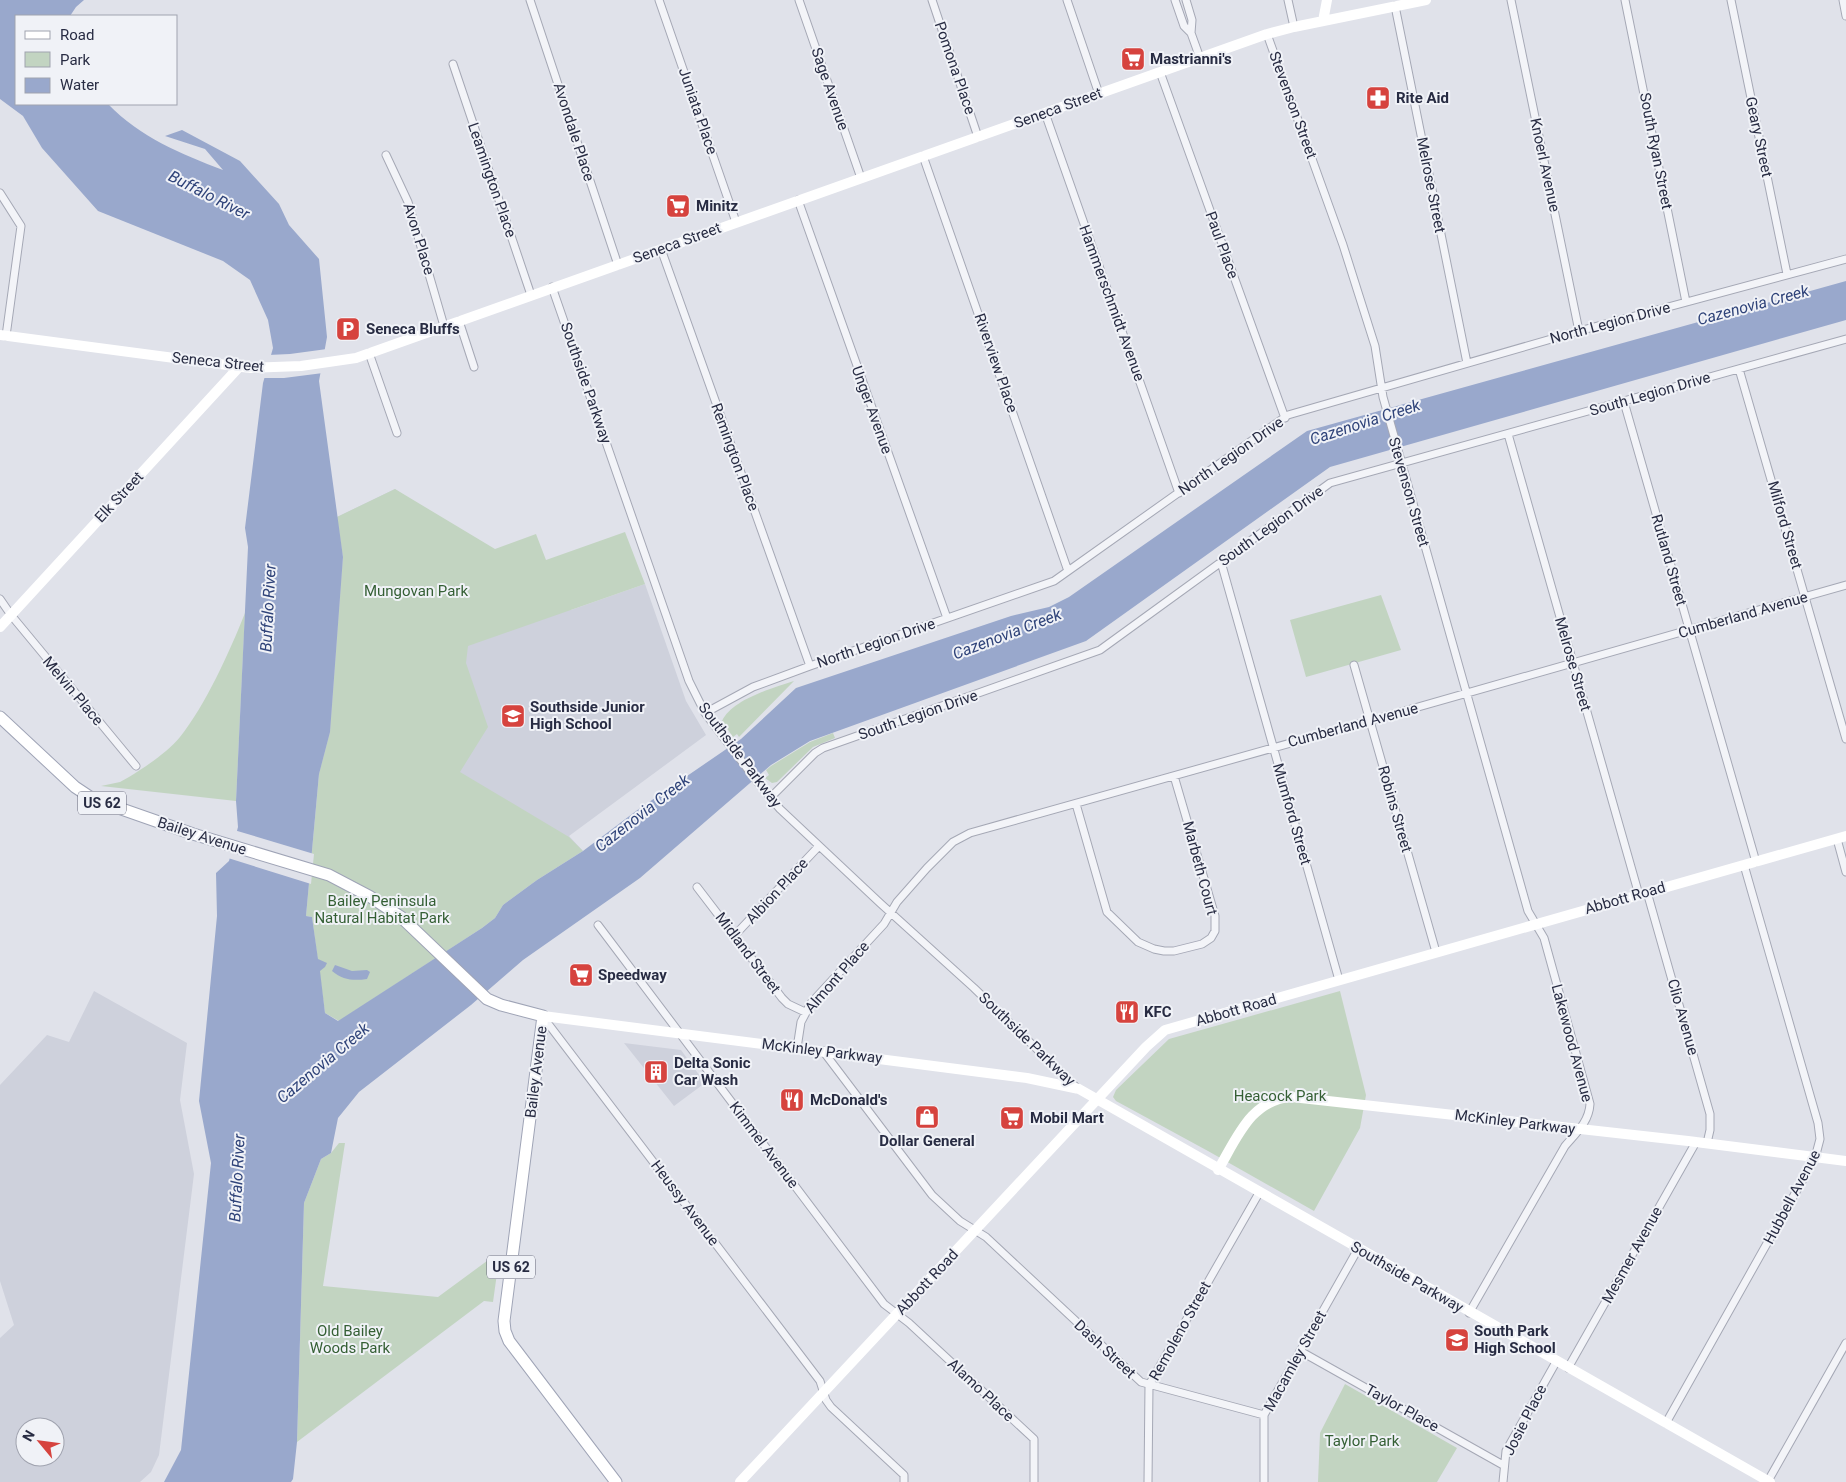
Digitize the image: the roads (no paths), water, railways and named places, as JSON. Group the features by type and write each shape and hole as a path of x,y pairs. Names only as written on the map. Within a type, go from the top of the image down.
{"main road":[{"name":"Bailey Avenue","path":"0,717 75,787 93,799 106,805 230,845 329,874 369,896 401,917 426,943 487,999 501,1005 543,1016 504,1320 505,1331 509,1341 616,1482"}],"street":[{"name":"Avondale Place","path":"530,0 618,265"},
{"name":"Juniata Place","path":"659,0 736,222"},
{"name":"Sage Avenue","path":"799,0 861,178"},
{"name":"Pomona Place","path":"932,0 978,137"},
{"path":"1067,0 1099,94"},
{"path":"1175,0 1184,26 1192,33"},
{"path":"1186,0 1192,20 1192,33 1200,58"},
{"path":"1288,0 1294,27"},
{"path":"1323,21 1327,0"},
{"name":"Seneca Street","path":"3,336 244,368 301,366 351,359 1267,34 1426,0"},
{"name":"Knoerl Avenue","path":"1511,0 1579,331"},
{"name":"South Ryan Street","path":"1625,0 1686,302"},
{"name":"Geary Street","path":"1731,0 1787,274"},
{"path":"1843,0 1846,16"},
{"name":"Melrose Street","path":"1395,6 1467,363"},
{"name":"Stevenson Street","path":"1267,34 1343,245 1375,346 1381,388 1400,460 1528,911 1536,924"},
{"name":"Leamington Place","path":"453,64 531,296"},
{"name":"Paul Place","path":"1160,72 1285,418"},
{"name":"Hammerschmidt Avenue","path":"1045,113 1179,493"},
{"name":"Avon Place","path":"386,154 408,202 444,326"},
{"name":"Riverview Place","path":"923,156 1068,571"},
{"path":"0,193 21,226 3,336"},
{"name":"Unger Avenue","path":"798,200 948,618"},
{"name":"Remington Place","path":"662,249 810,666"},
{"name":"North Legion Drive","path":"705,712 753,687 1054,581 1288,415 1579,331 1846,259"},
{"name":"Southside Parkway","path":"552,287 689,681 705,712 770,798 890,913 1057,1066 1078,1090"},
{"path":"459,321 474,367"},
{"name":"South Legion Drive","path":"770,798 814,752 1100,650 1330,483 1400,460 1508,434 1846,339"},
{"path":"369,353 397,433"},
{"name":"Elk Street","path":"0,627 244,368"},
{"name":"Milford Street","path":"1739,369 1846,739"},
{"name":"Rutland Street","path":"1624,402 1756,862"},
{"name":"Melrose Street","path":"1508,434 1573,663 1643,894"},
{"name":"Mumford Street","path":"1221,562 1339,980"},
{"name":"Cumberland Avenue","path":"890,913 897,902 927,868 953,842 970,833 1846,585"},
{"name":"Melvin Place","path":"0,599 10,615 136,766"},
{"name":"Robins Street","path":"1354,665 1436,952"},
{"name":"Marbeth Court","path":"1076,804 1107,912 1138,942 1154,949 1174,951 1202,944 1211,938 1215,931 1214,916 1174,776"},
{"path":"1841,838 1846,872"},
{"name":"Abbott Road","path":"740,1482 1097,1099 1146,1047 1165,1030 1841,838"},
{"name":"Albion Place","path":"735,935 819,846"},
{"name":"Hubbell Avenue","path":"1666,1424 1815,1158 1820,1139 1818,1123 1744,865"},
{"name":"Midland Street","path":"697,887 782,998 788,1004 805,1012"},
{"name":"Clio Avenue","path":"1643,894 1710,1114 1710,1130 1702,1143"},
{"name":"Almont Place","path":"797,1048 801,1022 805,1012 818,995 884,924 890,913"},
{"name":"Lakewood Avenue","path":"1469,1312 1565,1146 1585,1123 1589,1115 1590,1104 1544,938 1536,924"},
{"name":"Kimmel Avenue","path":"598,926 884,1304 896,1314"},
{"name":"McKinley Parkway","path":"543,1016 1036,1079 1078,1090 1097,1099"},
{"name":"Heussy Avenue","path":"543,1016 820,1381 826,1400 831,1407 904,1476 904,1482"},
{"path":"823,1051 932,1195 960,1221 975,1230"},
{"name":"McKinley Parkway","path":"1218,1170 1241,1131 1257,1109 1266,1103 1283,1097 1313,1098 1846,1161"},
{"name":"Southside Parkway","path":"1097,1099 1218,1170 1769,1481"},
{"name":"Mesmer Avenue","path":"1568,1368 1702,1143"},
{"name":"Remoleno Street","path":"1148,1482 1149,1384 1259,1193"},
{"name":"Dash Street","path":"975,1230 986,1237 1141,1382 1264,1415"},
{"name":"Macamley Street","path":"1264,1482 1264,1415 1358,1249"},
{"name":"Alamo Place","path":"896,1314 909,1323 1034,1439 1034,1482"},
{"path":"1769,1481 1846,1342"},
{"name":"Taylor Place","path":"1300,1351 1503,1465"},
{"name":"Josie Place","path":"1503,1482 1503,1465 1506,1451 1556,1362"}],"water":[{"path":"0,0 84,0 71,15 15,15 15,105 109,105 120,116 147,135 192,158 223,170 205,149 165,136 182,130 240,161 279,204 289,225 319,259 327,337 319,381 343,557 330,732 319,774 306,916 312,917 318,959 327,963 320,971 325,1013 338,1021 482,928 495,918 503,905 537,880 583,851 636,811 741,739 796,688 1011,616 1049,607 1069,597 1307,431 1846,281 1846,320 1330,467 1086,641 810,741 771,765 640,878 523,960 471,1005 359,1092 338,1118 331,1153 321,1159 304,1203 297,1442 293,1479 291,1482 164,1482 181,1450 211,1163 199,1101 217,916 216,873 229,861 238,827 236,801 248,547 245,528 263,383 273,348 268,320 250,280 223,261 98,211 42,148 23,116 0,99"},
{"path":"335,965 352,971 367,970 370,972 367,979 348,979 332,971"}],"place":[{"name":"Mastrianni's","path":"1133,59"},
{"name":"Rite Aid","path":"1378,98"},
{"name":"Minitz","path":"678,206"},
{"name":"Seneca Bluffs","path":"348,329"},
{"name":"Southside Junior High School","path":"513,716"},
{"name":"Speedway","path":"581,975"},
{"name":"KFC","path":"1127,1012"},
{"name":"Delta Sonic Car Wash","path":"656,1072"},
{"name":"McDonald's","path":"792,1100"},
{"name":"Dollar General","path":"927,1117"},
{"name":"Mobil Mart","path":"1012,1118"},
{"name":"South Park High School","path":"1457,1340"}],"water label":[{"name":"Buffalo River","path":"209,195"},
{"name":"Cazenovia Creek","path":"1753,305"},
{"name":"Cazenovia Creek","path":"1365,422"},
{"name":"Buffalo River","path":"268,608"},
{"name":"Cazenovia Creek","path":"1007,634"},
{"name":"Cazenovia Creek","path":"642,813"},
{"name":"Cazenovia Creek","path":"323,1063"},
{"name":"Buffalo River","path":"237,1178"}],"park label":[{"name":"Mungovan Park","path":"416,591"},
{"name":"Bailey Peninsula Natural Habitat Park","path":"382,910"},
{"name":"Heacock Park","path":"1280,1096"},
{"name":"Old Bailey Woods Park","path":"350,1340"},
{"name":"Taylor Park","path":"1362,1441"}]}
